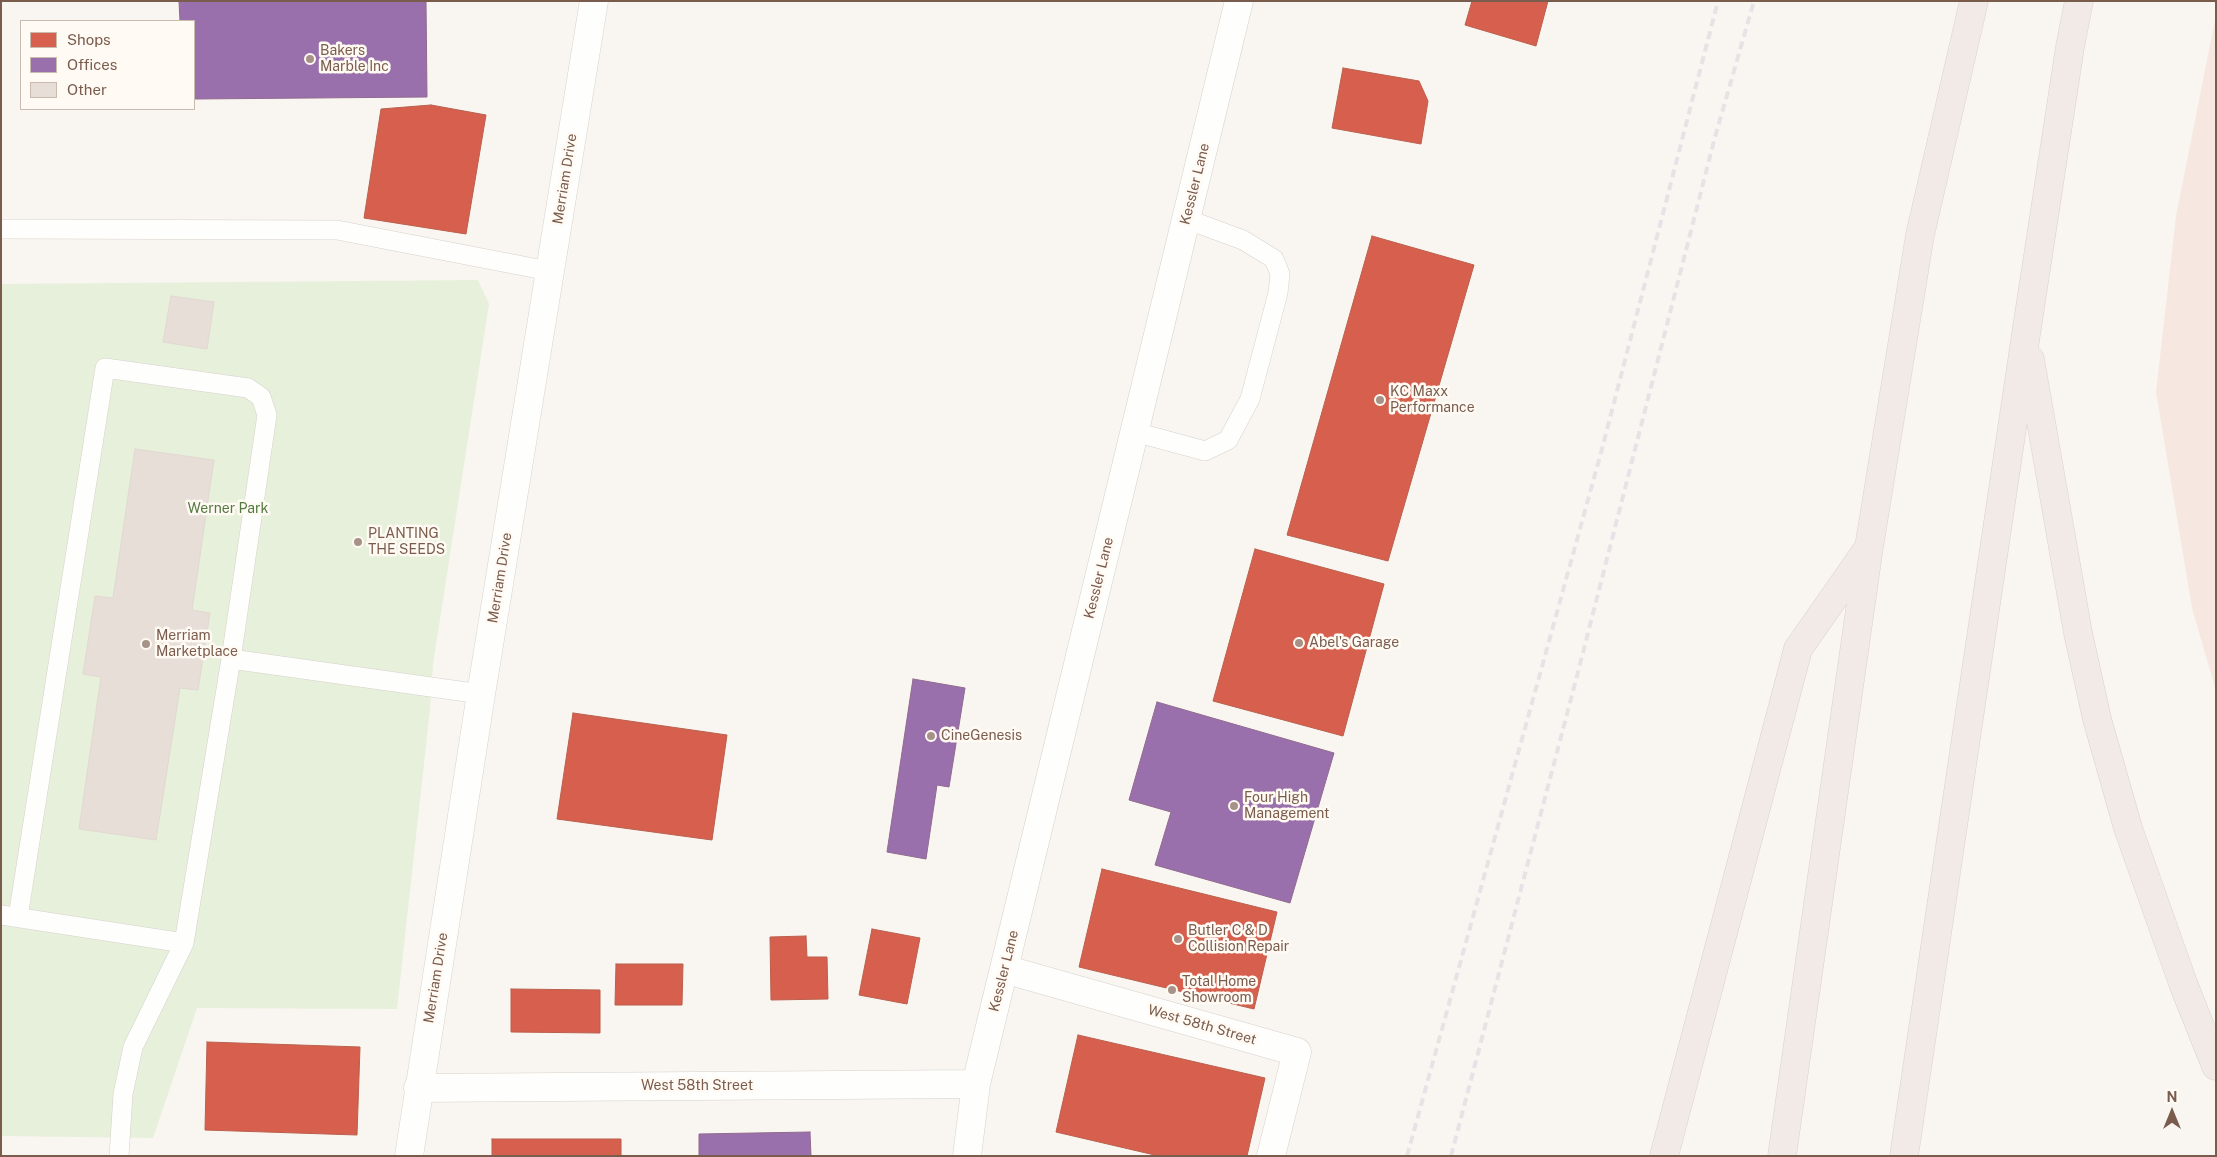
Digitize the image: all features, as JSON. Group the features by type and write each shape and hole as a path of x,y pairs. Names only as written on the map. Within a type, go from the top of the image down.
{"highway":[{"path":"1782,1156 1869,547 1920,234 1974,1"},
{"path":"1904,1156 2026,334 2070,47 2079,1"},
{"path":"2026,334 2078,633 2097,719 2128,828 2184,986 2216,1066"},
{"path":"1664,1156 1798,649 1869,547"}],"street":[{"name":"Merriam Drive","path":"409,1156 418,1088 481,694 594,1"},
{"name":"Kessler Lane","path":"967,1156 976,1084 1239,1"},
{"name":"West 58th Street","path":"1004,969 1297,1052 1271,1156"},
{"name":"West 58th Street","path":"418,1088 976,1084"}],"lane":[{"path":"1135,432 1204,451 1228,440 1250,399 1278,293 1280,274 1274,259 1243,240 1186,219"},
{"path":"1,229 337,230 550,271"},
{"path":"119,1156 123,1094 133,1047 184,943 231,659 267,415 261,397 248,388 105,368 10,916 184,943"},
{"path":"231,659 481,694"}],"shaded area":[{"path":"2216,15 2216,691 2192,608 2156,392 2176,216"}],"green space":[{"name":"Werner Park","path":"478,280 489,304 433,664 430,709 397,1009 197,1008 153,1138 1,1136 1,284"}],"building: Shops":[{"path":"1472,1 1548,1 1536,46 1465,25"},
{"path":"1343,68 1419,81 1428,101 1421,144 1332,128"},
{"path":"431,105 486,115 466,234 364,218 381,109"},
{"name":"KC Maxx Performance","path":"1372,236 1474,265 1388,561 1287,535"},
{"name":"Abel's Garage","path":"1255,549 1384,584 1343,736 1213,701"},
{"path":"573,713 727,735 712,840 557,819"},
{"name":"Butler C & D Collision Repair","path":"1102,869 1277,912 1254,1009 1079,967"},
{"path":"872,929 920,938 907,1004 859,995"},
{"path":"806,936 807,957 827,957 828,999 771,1000 770,937"},
{"path":"616,964 683,964 682,1005 615,1005"},
{"path":"511,989 600,990 600,1033 511,1032"},
{"path":"1078,1035 1265,1078 1247,1156 1159,1156 1056,1132"},
{"path":"207,1042 360,1047 357,1135 205,1130"},
{"path":"492,1139 621,1139 621,1156 492,1156"}],"building: Offices":[{"name":"Bakers Marble Inc","path":"179,1 426,1 427,97 195,99 195,20 180,20"},
{"name":"CineGenesis","path":"913,679 965,688 949,787 937,785 926,859 887,852"},
{"name":"Four High Management","path":"1157,702 1334,753 1290,903 1155,865 1171,812 1129,800"},
{"path":"810,1132 811,1156 699,1156 699,1134"}],"building: Other":[{"path":"171,296 214,302 207,349 163,342"},
{"name":"Merriam Marketplace","path":"135,449 214,460 192,610 210,613 198,690 180,688 156,840 79,829 101,677 83,674 95,596 113,598"}],"railway":[{"path":"1407,1156 1602,449 1718,1"},
{"path":"1451,1156 1578,672 1715,137 1754,1"}],"place":[{"name":"Bakers Marble Inc","path":"310,59"},
{"name":"KC Maxx Performance","path":"1380,400"},
{"name":"PLANTING THE SEEDS","path":"358,542"},
{"name":"Abel's Garage","path":"1299,643"},
{"name":"Merriam Marketplace","path":"146,644"},
{"name":"CineGenesis","path":"931,736"},
{"name":"Four High Management","path":"1234,806"},
{"name":"Butler C & D Collision Repair","path":"1178,939"},
{"name":"Total Home Showroom","path":"1172,990"}]}
